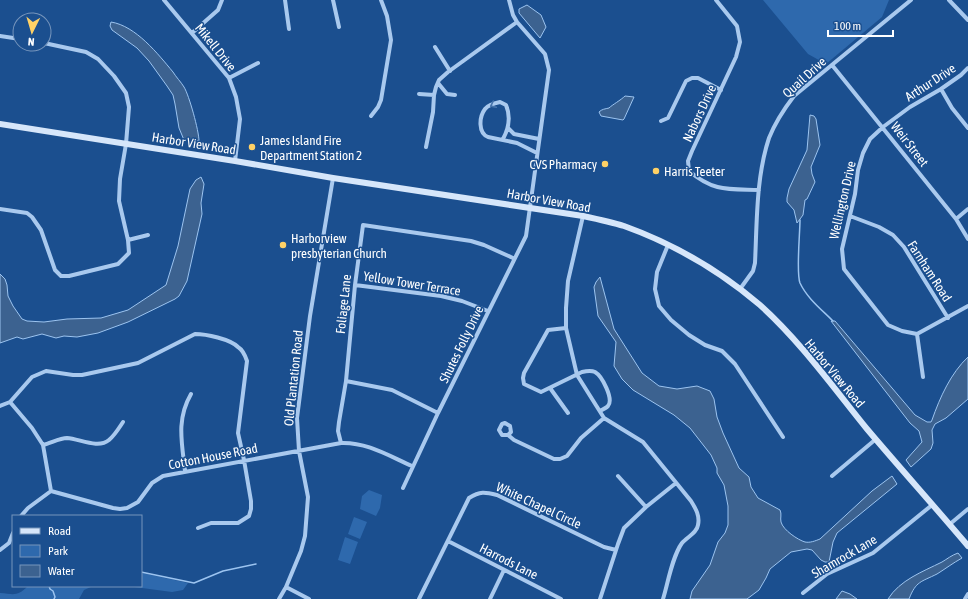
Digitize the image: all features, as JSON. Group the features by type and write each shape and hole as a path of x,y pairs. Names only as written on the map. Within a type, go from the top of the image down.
{"main road":[{"name":"Harbor View Road","path":"0,124 333,178 583,216 624,226 668,245 692,256 740,289 760,306 789,335 968,546"}],"street":[{"name":"Mikell Drive","path":"164,0 229,78 236,97 240,119 235,161"},
{"path":"192,33 218,10 222,0"},
{"path":"285,0 289,29"},
{"path":"332,0 339,27"},
{"path":"371,116 381,100 391,40 387,16 381,0"},
{"path":"426,147 433,112 434,96 438,83 450,71 517,22 513,16 509,0"},
{"name":"Nabors Drive","path":"716,0 736,26 740,42 736,56 688,161 690,171 707,183 719,188 758,190"},
{"name":"Quail Drive","path":"740,289 753,271 756,263 758,190 769,138 781,113 794,96 911,0"},
{"path":"949,0 968,20"},
{"name":"Shutes Folly Drive","path":"402,488 438,412 526,236 549,70 545,54 517,22"},
{"path":"0,36 12,38"},
{"path":"0,209 27,213 32,217 41,230 55,270 61,276 69,276 118,264 129,253 128,240 119,201 120,178 126,144 129,107 126,93 114,76 98,59 86,52 52,45"},
{"path":"435,47 450,71"},
{"path":"229,78 258,63"},
{"name":"Weir Street","path":"832,65 956,219 968,239"},
{"name":"Arthur Drive","path":"883,127 910,107 941,89 961,75 968,68"},
{"path":"662,121 668,118 686,81 692,78 698,78 721,90"},
{"path":"438,83 447,94 455,95"},
{"path":"941,89 952,108 968,128"},
{"path":"419,94 434,96"},
{"path":"503,139 508,128 510,117 506,105 500,102 494,103 485,109 481,120 481,132 488,137 517,143 537,153"},
{"name":"Wellington Drive","path":"883,127 870,139 863,153 858,170 850,216 842,249 844,269 888,324 902,331 917,334"},
{"path":"508,128 514,134 539,139"},
{"name":"Old Plantation Road","path":"279,599 286,587 301,551 305,536 308,497 298,451 297,418 310,316 333,178"},
{"path":"956,219 968,209"},
{"path":"583,216 568,281 566,328 577,375 604,418 642,442 696,509 698,516 698,526 682,544 676,557 663,599"},
{"name":"Farnham Road","path":"850,216 879,227 893,235 904,247 948,318"},
{"name":"Foliage Lane","path":"341,443 338,431 346,381 355,285 363,225 471,241 514,258"},
{"path":"128,240 148,235"},
{"path":"668,245 657,272 655,289 659,306 671,320 690,335 705,345 722,351 735,364 782,437"},
{"name":"Yellow Tower Terrace","path":"355,285 462,300 488,311"},
{"path":"923,377 917,334 968,306"},
{"path":"566,328 548,330 523,378 524,384 541,392 577,375 588,371 595,372 600,377 609,394 610,401 608,406 600,411"},
{"path":"0,406 10,402 32,377 46,371 73,375 138,363 195,334 202,334 233,343 244,353 246,360 238,433 244,460 251,509 249,516 238,523 211,523 198,528"},
{"path":"346,381 392,390 438,412"},
{"path":"550,388 568,413"},
{"path":"185,471 180,430 185,405 191,394"},
{"path":"10,402 32,428 43,445 51,491 28,508 22,515"},
{"path":"508,435 514,440 554,459 560,459 566,456 581,438 604,418"},
{"path":"43,445 66,438 82,440 95,444 105,443 123,422"},
{"path":"832,476 876,439"},
{"name":"Cotton House Road","path":"51,491 113,508 127,508 138,502 152,483 157,479 185,471 353,442 369,447 412,466"},
{"path":"618,476 646,508"},
{"path":"600,599 624,528 676,483"},
{"name":"White Chapel Circle","path":"419,599 470,498 477,493 486,492 496,495 604,546 616,550"},
{"name":"Shamrock Lane","path":"803,593 826,574 873,553 932,505"},
{"path":"950,524 968,509"},
{"path":"0,550 9,543 12,536"},
{"name":"Harrods Lane","path":"448,541 561,599"},
{"path":"490,599 504,570"},
{"path":"286,587 309,599"},
{"path":"965,599 968,594"}],"green space":[{"path":"763,0 889,0 882,17 826,64 808,54"},
{"path":"369,490 382,495 380,508 376,516 360,509 362,496"},
{"path":"354,517 367,522 360,539 348,534"},
{"path":"345,537 358,542 350,564 338,560"},
{"path":"142,573 188,583 183,590 172,592 134,587 142,587"},
{"path":"27,587 91,587 84,590 79,599 0,599 0,593 12,594 24,590"}],"water":[{"path":"527,5 541,15 546,27 540,38 519,13 519,9"},
{"path":"111,22 129,29 138,35 173,72 186,91 191,105 199,141 184,140 179,128 173,95 149,61 137,48 112,30 110,26"},
{"path":"625,96 634,97 623,120 601,116 600,111 609,108"},
{"path":"810,115 814,116 816,119 820,145 811,167 815,182 807,199 805,200 803,215 797,223 794,210 787,202 787,198 789,189 807,150"},
{"path":"201,177 204,184 201,203 202,214 187,281 179,296 128,322 98,333 77,337 64,336 56,338 42,334 23,339 17,337 0,343 0,274 5,279 8,296 13,306 22,319 27,321 44,322 67,319 101,318 128,310 166,285 178,246 190,189 196,180"},
{"path":"600,277 614,329 642,373 659,386 677,389 697,386 710,391 714,399 717,417 723,433 739,468 749,477 751,487 758,498 780,510 782,525 795,537 807,542 820,539 872,491 892,476 897,484 837,533 833,542 829,562 821,560 812,550 807,549 791,552 770,569 759,590 747,599 690,599 692,591 710,565 718,542 725,533 728,525 728,506 724,485 717,473 717,468 711,455 690,428 674,415 633,390 622,379 614,366 616,342 598,316 594,287"},
{"path":"831,321 835,321 915,415 927,422 931,422 951,378 968,357 968,399 946,418 935,424 932,430 933,443 931,449 911,467 906,460 922,442 919,431 910,423"},
{"path":"958,553 962,558 917,585 909,599 888,599 893,592 905,582"},
{"path":"842,591 850,594 857,599 836,599"}],"waterway":[{"path":"800,220 798,262 800,283 810,298 833,321"},
{"path":"142,572 194,583 223,571 256,564"},
{"path":"49,587 53,591 55,597 54,599"}],"place":[{"name":"James Island Fire Department Station 2","path":"252,147"},
{"name":"CVS Pharmacy","path":"605,164"},
{"name":"Harris Teeter","path":"656,171"},
{"name":"Harborview presbyterian Church","path":"283,245"}]}
